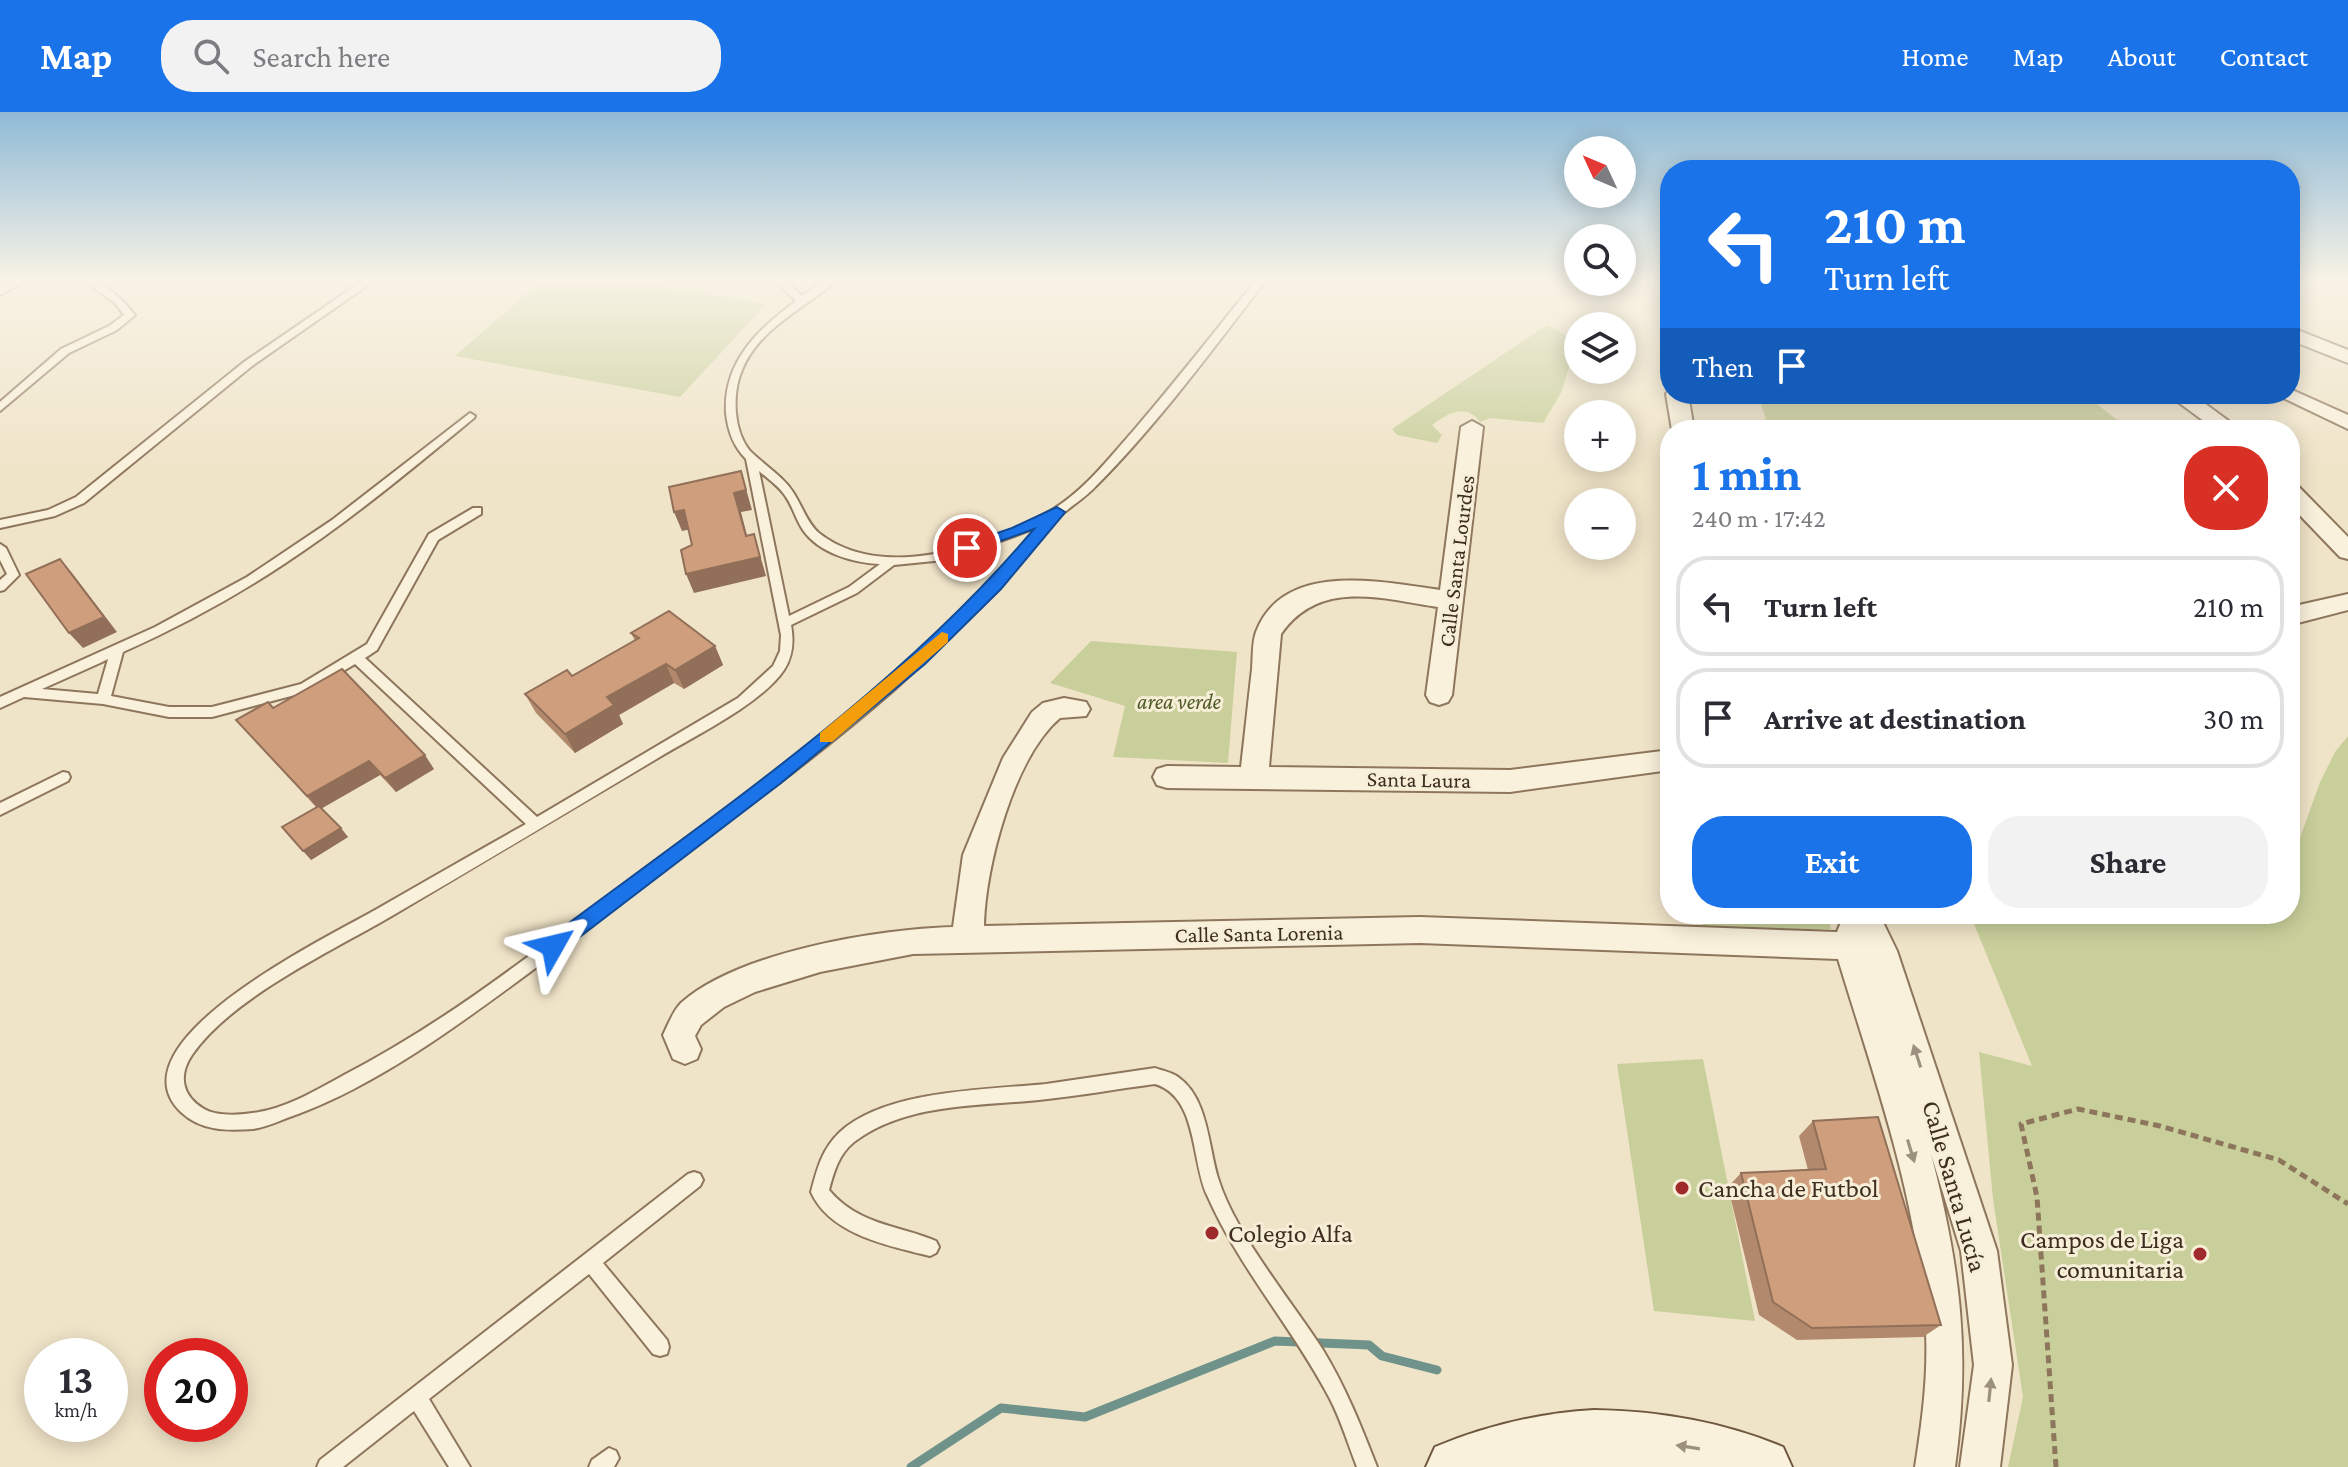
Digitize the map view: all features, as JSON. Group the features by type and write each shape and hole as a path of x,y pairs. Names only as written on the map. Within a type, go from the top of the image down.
{"main road":[{"path":"1455,1467 1540,1443 1638,1438 1722,1452 1763,1467"}],"street":[{"path":"2315,343 2348,357"},
{"path":"2300,401 2348,423"},
{"path":"2192,404 2216,420"},
{"name":"Calle Santa Lourdes","path":"1439,695 1472,427"},
{"path":"2300,501 2348,551"},
{"path":"1254,776 1268,633 1276,616 1289,604 1308,595 1344,588 1451,600"},
{"path":"2300,614 2348,602"},
{"path":"968,938 974,869 997,800 1026,743 1046,714 1057,708 1077,709"},
{"name":"Santa Laura","path":"1167,777 1510,781 1660,761"},
{"name":"Calle Santa Lorenia","path":"685,1049 679,1035 688,1014 744,983 802,962 859,947 968,938 1420,930 1862,937"},
{"name":"Calle Santa Lucía","path":"1862,937 1939,1255 1947,1325 1948,1397 1935,1467"},
{"name":"Calle Santa Lucía","path":"1862,937 1979,1251 1993,1365 1980,1467"}],"lane":[{"path":"0,408 65,351 81,343"},
{"path":"0,524 51,513 80,500 248,364 278,343"},
{"path":"758,343 739,364 732,383 736,437 751,458 794,496 813,535 835,550 890,562 915,561 984,544 1057,512 1082,494 1110,464 1211,343"},
{"path":"0,703 252,580 372,496 470,416"},
{"path":"751,458 784,623 786,651 778,669 762,687 536,825 257,986 216,1017 189,1044 175,1071 176,1094 190,1111 219,1123 248,1121 301,1105 411,1047 479,1002 854,716 919,660 996,585 1057,512"},
{"path":"22,693 103,699 169,712 212,712 305,688 358,659 382,635 433,537 477,511"},
{"path":"0,548 13,575 0,587"},
{"path":"784,623 847,595 872,580 890,562"},
{"path":"103,699 118,648"},
{"path":"358,659 536,825"},
{"path":"0,809 63,777"},
{"path":"930,1247 873,1232 848,1220 820,1192 828,1159 852,1132 923,1102 1163,1077 1178,1086 1189,1105 1213,1187 1247,1250 1334,1386 1367,1467"},
{"path":"327,1467 694,1180"},
{"path":"590,1261 660,1347"},
{"path":"417,1397 460,1467"}],"path":[{"path":"2056,1467 2037,1197 2021,1124 2078,1109 2160,1126 2279,1160 2348,1204"}],"green space":[{"path":"470,343 730,343 680,397 455,356"},
{"path":"1520,343 1564,343 1564,383 1543,423 1490,418 1480,422 1469,412 1463,411 1432,425 1442,435 1437,443 1397,435 1392,429"},
{"path":"1761,404 2097,404 2117,420 1766,420"},
{"name":"area verde","path":"1091,641 1237,652 1228,763 1113,757 1125,706 1050,683"},
{"path":"2348,736 2348,1467 2008,1467 2023,1397 1993,1199 1979,1052 2032,1066 1974,924 2300,924 2300,838 2320,782 2335,752"},
{"path":"1702,924 1830,924 1831,929 1704,931"},
{"name":"Cancha de Futbol","path":"1703,1059 1755,1321 1654,1311 1617,1064"}],"building":[{"path":"741,471 746,490 734,493 746,536 754,534 760,557 686,574 681,550 692,545 684,510 674,512 669,487"},
{"path":"60,559 104,617 69,633 26,574"},
{"path":"669,611 715,646 675,670 666,664 607,697 614,705 565,734 525,694 567,670 572,676 639,638 631,633"},
{"path":"342,669 425,755 385,778 369,761 307,796 236,720 268,702 273,708"},
{"path":"319,806 341,828 303,851 282,827"},
{"path":"1878,1117 1941,1325 1812,1328 1773,1302 1741,1173 1826,1169 1813,1121"}],"waterway":[{"path":"911,1467 1001,1408 1085,1417 1275,1341 1369,1345 1382,1356 1437,1370"}],"slow traffic":[{"path":"826,738 942,638"}],"place":[{"name":"Cancha de Futbol","path":"1682,1188"},
{"name":"Colegio Alfa","path":"1212,1233"},
{"name":"Campos de Liga comunitaria","path":"2200,1254"}],"route":[{"path":"553,946 854,716 919,660 996,585 1057,512 1018,531 967,548"}]}
